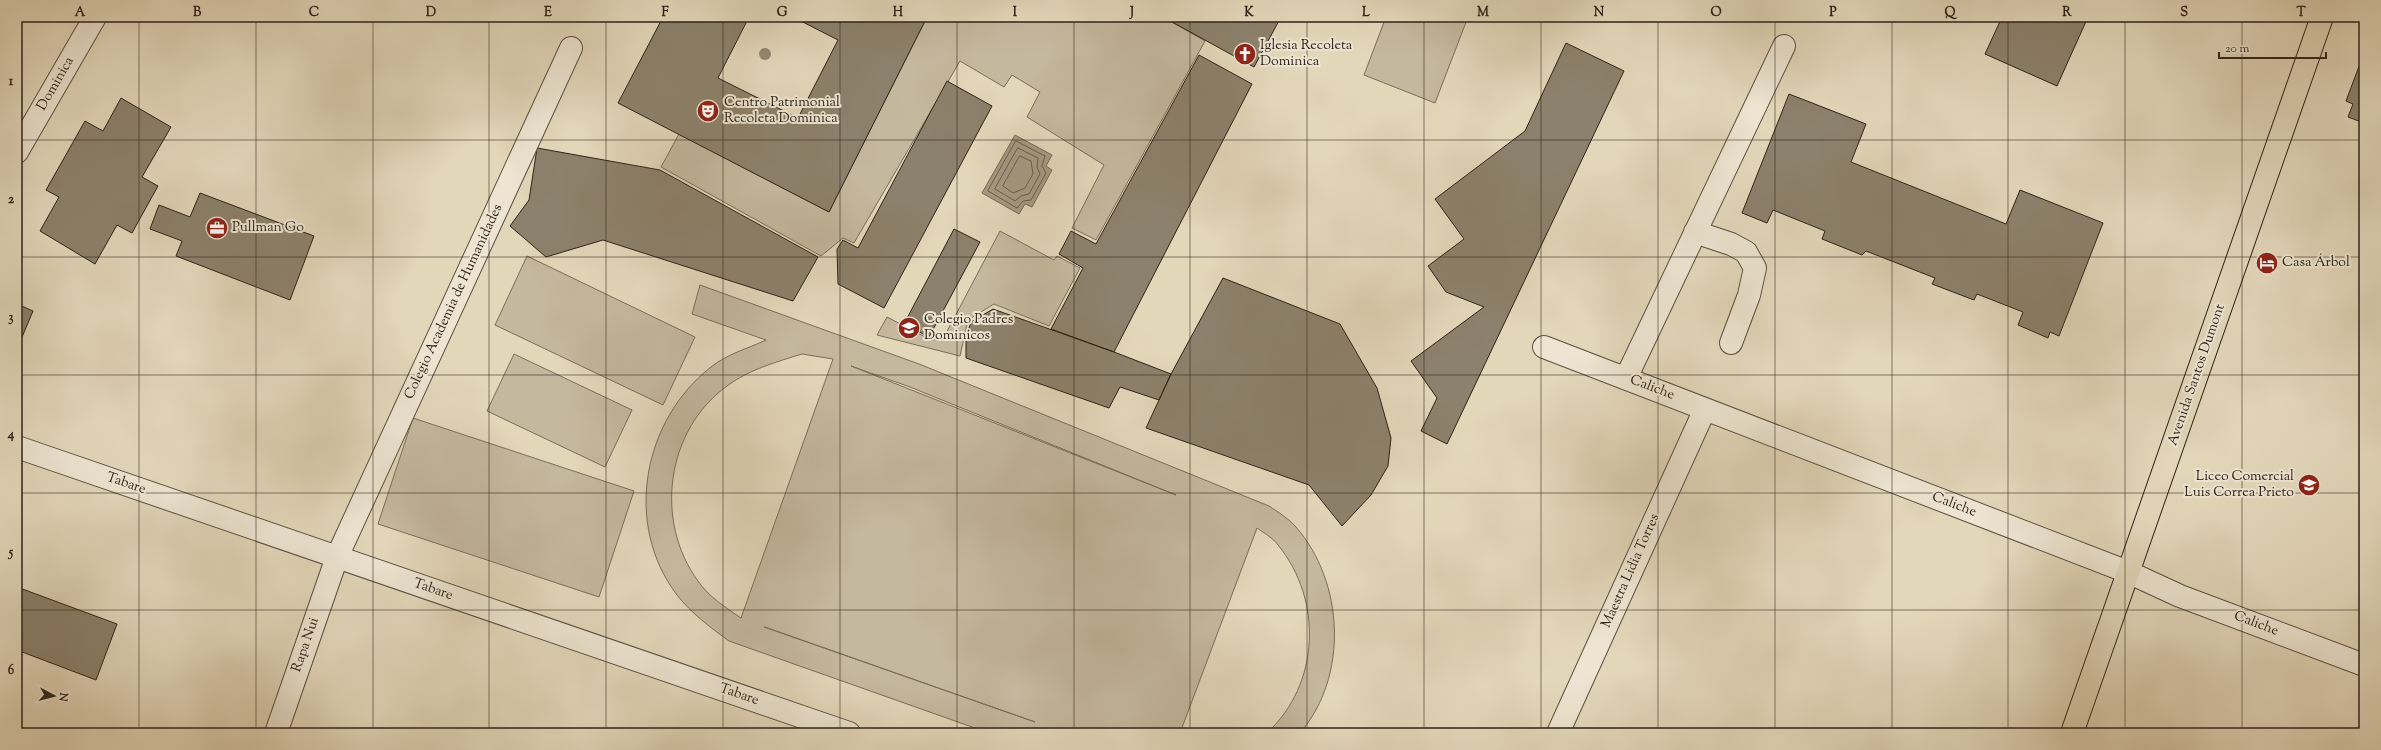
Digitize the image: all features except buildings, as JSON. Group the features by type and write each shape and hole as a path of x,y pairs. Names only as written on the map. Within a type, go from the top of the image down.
{"main road":[{"name":"Avenida Santos Dumont","path":"2072,733 2322,17"}],"street":[{"name":"Dominica","path":"17,152 95,17"},
{"path":"1626,378 1784,46"},
{"name":"Colegio Academia de Humanidades","path":"337,557 571,48"},
{"path":"1695,232 1731,244 1746,252 1755,268 1749,295 1731,343"},
{"name":"Caliche","path":"1544,347 2128,572 2180,596 2364,665"},
{"name":"Maestra Lidia Torres","path":"1558,733 1705,409"},
{"name":"Tabare","path":"17,446 849,733"},
{"name":"Rapa Nui","path":"276,733 337,557"}],"shaded area":[{"path":"927,17 1163,17 1205,41 1096,240 1072,228 1104,165 1027,117 1040,92 1012,75 1004,87 960,61 854,243 843,238 821,256 661,167 679,134 829,212"},
{"path":"1386,17 1468,17 1435,103 1364,75"},
{"path":"1000,231 1054,260 1057,256 1080,268 1049,326 994,304 968,320 960,356 877,335 887,317 931,340 943,339"},
{"path":"527,256 695,337 663,405 495,325"},
{"path":"700,285 919,364 1269,506 1296,527 1312,549 1324,574 1331,601 1334,629 1333,657 1327,684 1316,710 1300,733 1267,733 1285,713 1297,691 1306,666 1309,641 1308,616 1303,591 1293,567 1276,542 1257,528 1180,733 989,733 729,641 702,620 683,602 660,567 650,537 646,506 648,474 656,444 669,415 688,389 717,362 766,340 692,314","holes":["802,354 833,359 741,618 702,587 684,557 675,531 672,505 673,478 679,451 691,427 706,405 735,380 763,367","851,366 910,387 1176,495","764,627 765,627 1035,722"]},
{"path":"514,354 632,410 605,467 487,411"},
{"path":"413,418 634,491 599,597 378,524"}],"water":[{"path":"1015,135 1052,155 1046,166 1052,170 1032,207 1025,204 1019,214 982,193"}],"place":[{"name":"Iglesia Recoleta Dominica","path":"1245,54"},
{"name":"Centro Patrimonial Recoleta Dominica","path":"708,111"},
{"name":"Pullman Go","path":"217,228"},
{"name":"Casa Árbol","path":"2267,263"},
{"name":"Colegio Padres Dominicos","path":"909,328"},
{"name":"Liceo Comercial Luis Correa Prieto","path":"2309,485"}]}
